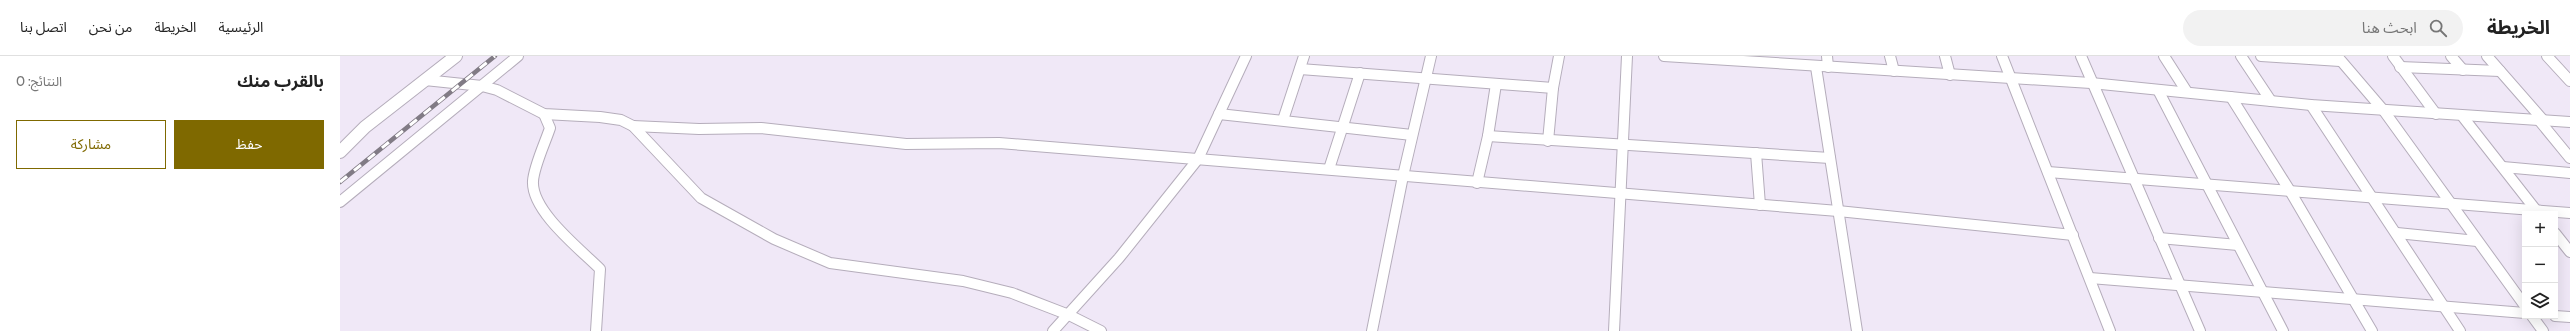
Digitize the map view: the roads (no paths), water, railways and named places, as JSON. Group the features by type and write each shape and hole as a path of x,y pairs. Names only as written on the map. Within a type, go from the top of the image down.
{"street":[{"path":"340,152 344,142 456,56"},
{"path":"340,202 518,56"},
{"path":"1053,331 1119,258 1198,159 1246,56"},
{"path":"1283,120 1304,56"},
{"path":"1372,331 1403,176 1431,56"},
{"path":"1548,141 1553,88 1559,56"},
{"path":"1614,331 1621,146 1627,56"},
{"path":"1664,56 1828,68 2091,83 2384,111 2462,117 2570,122"},
{"path":"1827,56 1828,68"},
{"path":"1890,56 1894,71"},
{"path":"1945,56 1950,75"},
{"path":"2002,56 2110,331"},
{"path":"2081,56 2091,83 2200,331"},
{"path":"2164,56 2187,92"},
{"path":"2241,56 2271,101"},
{"path":"2261,56 2338,58 2384,111 2522,302"},
{"path":"2393,56 2436,114"},
{"path":"2451,56 2464,70"},
{"path":"2487,56 2570,158"},
{"path":"2547,56 2569,78"},
{"path":"2400,66 2500,71"},
{"path":"1816,67 1857,331"},
{"path":"1300,68 1553,88"},
{"path":"1330,170 1360,73"},
{"path":"425,80 482,86 497,90 544,114 600,117 621,120 634,126 699,129 761,128 906,144 1000,143 1619,195 1838,211 2073,235"},
{"path":"1477,183 1488,136 1496,84"},
{"path":"2158,90 2209,185 2238,245 2283,331"},
{"path":"2231,97 2290,191 2372,331"},
{"path":"2311,105 2397,233 2460,331"},
{"path":"544,114 550,128 533,181 538,198 549,220 600,269 596,331"},
{"path":"1219,114 1344,126 1412,135"},
{"path":"2462,117 2537,211"},
{"path":"634,126 701,198 781,242 830,263 963,281 1012,293 1069,315 1100,331"},
{"path":"1488,136 1621,146 1830,158"},
{"path":"1756,153 1760,205"},
{"path":"2503,167 2570,173"},
{"path":"2048,172 2133,180 2451,203 2528,211"},
{"path":"2558,213 2570,214"},
{"path":"2397,233 2477,241"},
{"path":"2558,237 2570,252"},
{"path":"2159,238 2238,245"},
{"path":"2090,278 2262,291 2444,308 2522,313"},
{"path":"2558,316 2570,317"},
{"path":"2534,319 2543,331"}],"railway":[{"path":"340,182 495,56"}]}
